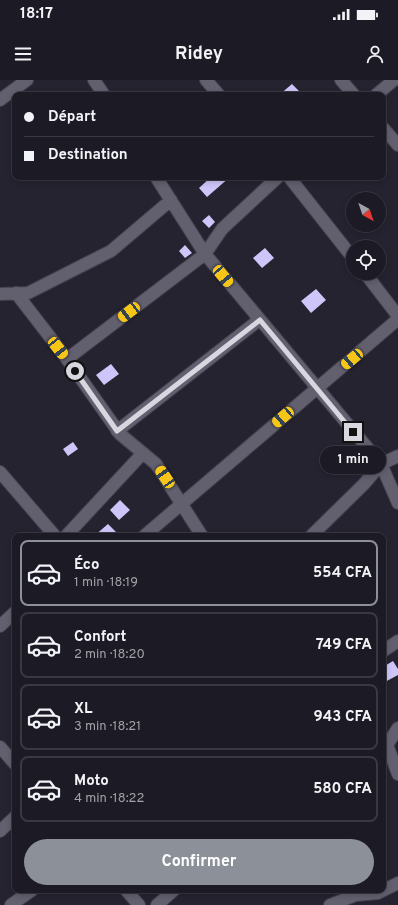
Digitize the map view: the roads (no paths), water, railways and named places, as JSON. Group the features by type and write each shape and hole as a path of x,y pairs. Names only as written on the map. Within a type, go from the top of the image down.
{"street":[{"path":"0,100 27,80"},
{"path":"94,80 102,92"},
{"path":"206,80 216,92"},
{"path":"340,80 351,92"},
{"path":"380,92 394,80"},
{"path":"386,131 398,145"},
{"path":"158,180 205,254 381,464 398,503"},
{"path":"67,359 205,254 222,229 275,180"},
{"path":"291,180 346,249"},
{"path":"0,294 28,293 111,252 171,200"},
{"path":"370,280 398,316"},
{"path":"16,293 67,359 117,431 156,464 200,533"},
{"path":"147,533 398,319"},
{"path":"117,431 260,320"},
{"path":"69,533 143,453"},
{"path":"314,533 364,484 381,464 398,456"},
{"path":"0,472 52,533"},
{"path":"0,626 12,615"},
{"path":"386,649 398,641"},
{"path":"398,728 387,745 398,774"},
{"path":"0,747 12,761"},
{"path":"0,831 12,820"},
{"path":"386,889 398,883"},
{"path":"11,905 28,893"},
{"path":"129,893 139,905"},
{"path":"157,905 171,893"},
{"path":"330,905 356,897 378,893"}]}
